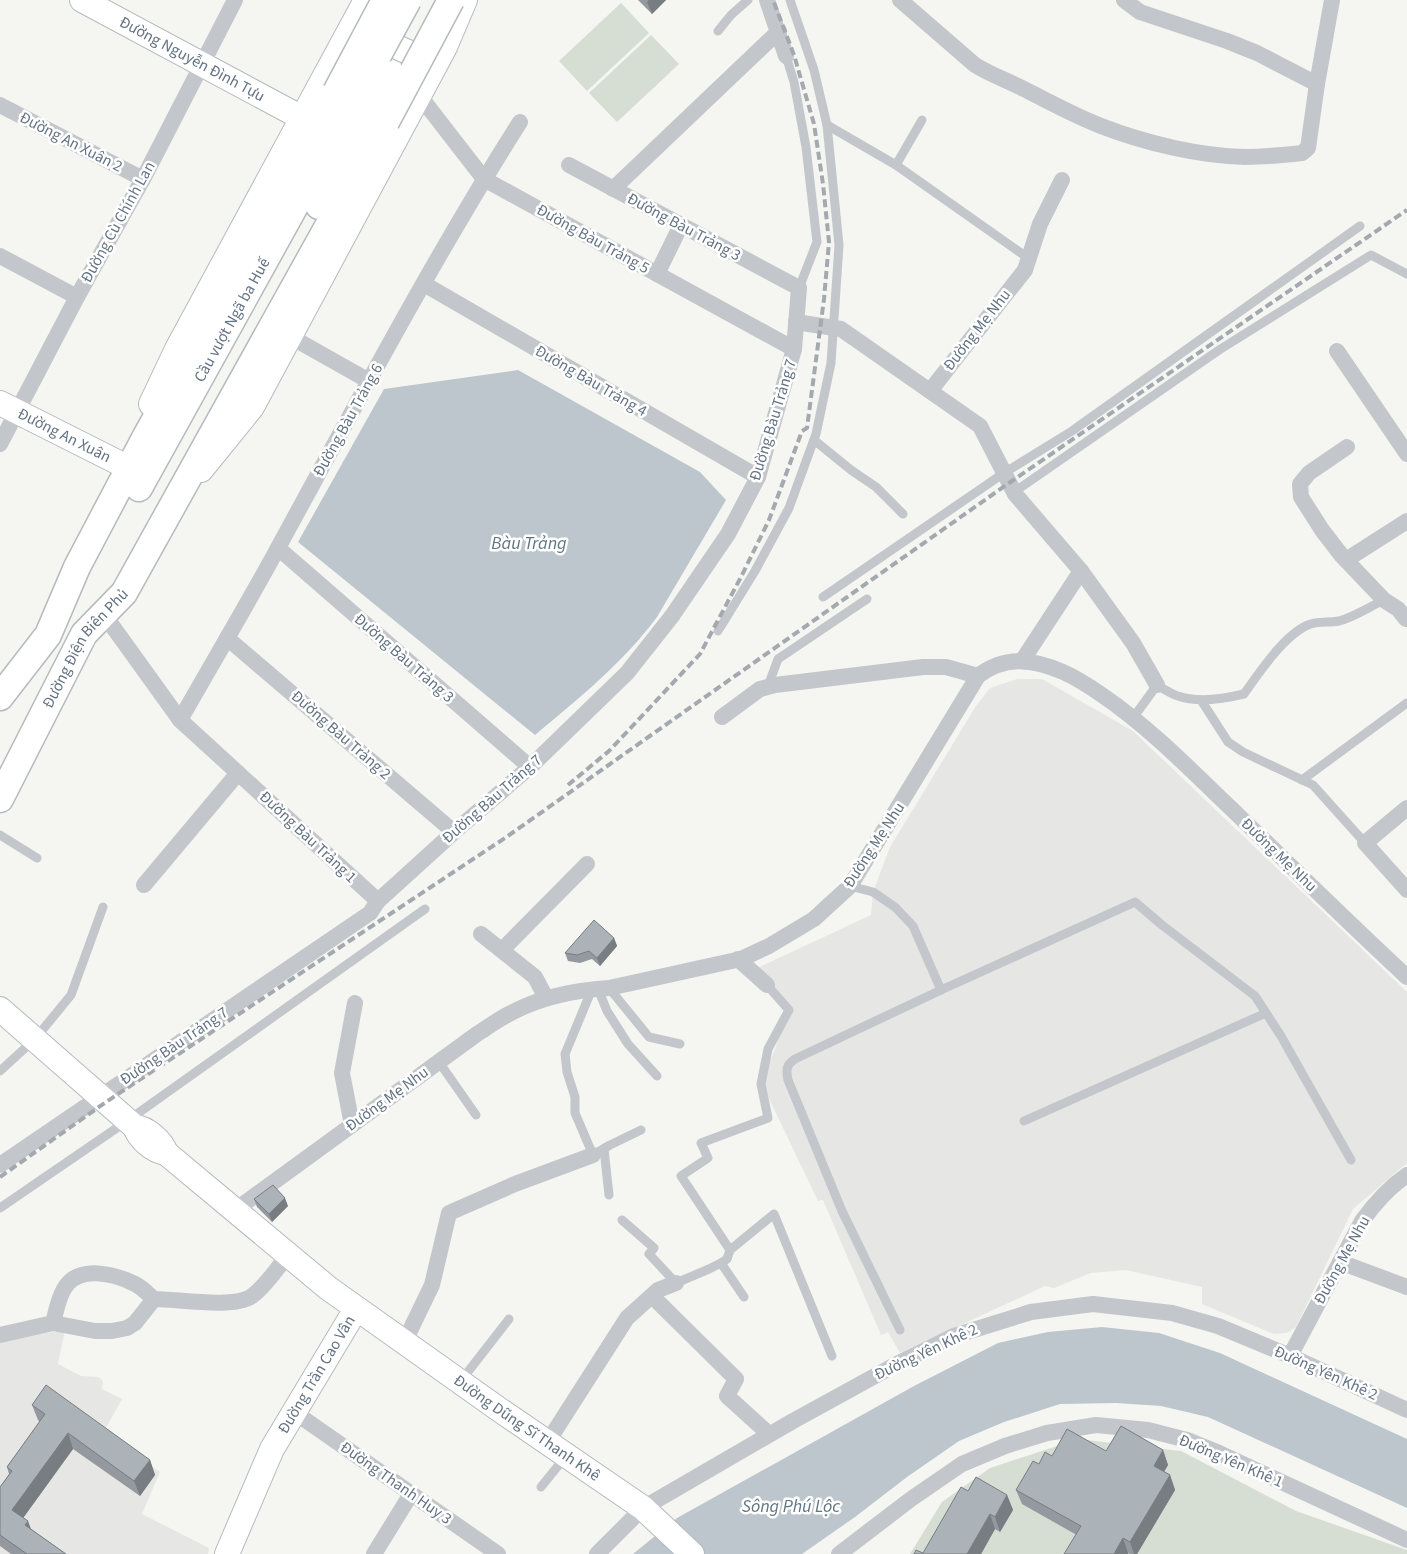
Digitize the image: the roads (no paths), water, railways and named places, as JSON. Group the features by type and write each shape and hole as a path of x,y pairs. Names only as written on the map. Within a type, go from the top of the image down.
{"main road":[{"name":"Cầu vượt Ngã ba Huế","path":"84,634 100,581 408,0"},
{"name":"Cầu vượt Ngã ba Huế","path":"48,635 100,581 432,0"},
{"name":"Cầu vượt Ngã ba Huế","path":"145,438 332,100 372,1"},
{"path":"175,502 386,122 462,2"},
{"path":"0,697 48,635 77,567 145,438"},
{"name":"Đường Điện Biên Phủ","path":"0,799 84,634 124,593 175,502"}],"street":[{"name":"Đường Nguyễn Đình Tựu","path":"82,0 302,118"},
{"name":"Đường Cù Chính Lan","path":"0,444 9,408 77,297 143,179 235,0"},
{"path":"767,0 786,56"},
{"path":"1124,0 1140,12 1257,53 1316,84"},
{"path":"911,3 975,65 1060,108 1102,127 1151,142 1205,153 1246,157 1302,153 1308,148 1316,84 1332,0"},
{"path":"372,1 365,18 392,45 416,54 434,53 445,47"},
{"path":"145,438 148,411 177,349 302,118 372,1"},
{"path":"175,502 252,407 445,47 462,2"},
{"path":"613,189 778,31"},
{"name":"Đường Bàu Trảng 5","path":"419,95 484,179 794,349"},
{"name":"Đường An Xuân 2","path":"0,105 143,179"},
{"name":"Đường Bàu Trảng 6","path":"180,720 278,548 424,284 484,179 520,122"},
{"name":"Đường Bàu Trảng 3","path":"569,165 799,288"},
{"name":"Đường Mẹ Nhu","path":"930,391 1026,264 1040,224 1062,180"},
{"path":"657,274 681,225"},
{"path":"0,256 77,297"},
{"name":"Đường Bàu Trảng 4","path":"424,284 758,477"},
{"name":"Đường Bàu Trảng 7","path":"0,1164 370,913 378,901 454,832 530,767 627,674 672,616 728,534 758,477 794,349 799,288"},
{"path":"796,322 837,328 980,426 1014,492 1081,571 1133,643 1157,685"},
{"path":"291,337 369,381"},
{"path":"1337,351 1407,454"},
{"name":"Đường An Xuân","path":"9,408 129,468"},
{"path":"1347,447 1309,473 1300,484 1301,497 1322,530 1346,560 1384,600 1398,609 1407,619"},
{"path":"1346,560 1407,520"},
{"name":"Đường Bàu Trảng 3","path":"278,548 530,767"},
{"path":"1022,661 1081,571"},
{"name":"Đường Bàu Trảng 1","path":"103,614 180,720 378,901"},
{"name":"Đường Bàu Trảng 2","path":"227,638 454,832"},
{"name":"Đường Mẹ Nhu","path":"234,1211 439,1062 510,1013 546,998 600,989 738,959 769,946 814,919 850,886 978,676 995,664 1010,661 1022,661 1047,666 1074,677 1133,718 1198,776 1407,977"},
{"path":"722,717 760,689 768,686 923,668 946,667 978,676"},
{"path":"144,885 238,773"},
{"path":"1407,808 1365,843 1407,890"},
{"path":"502,950 587,864"},
{"path":"481,934 535,977 546,998"},
{"path":"738,959 766,985"},
{"path":"352,1125 342,1073 355,1003"},
{"path":"0,1009 131,1124"},
{"name":"Đường Trần Cao Vân","path":"131,1124 142,1128 164,1145 166,1153 288,1256 356,1309 272,1449 227,1554"},
{"path":"404,1343 432,1285 449,1213 515,1184 598,1152"},
{"name":"Đường Mẹ Nhu","path":"1290,1356 1362,1221 1376,1202 1407,1175"},
{"path":"53,1323 64,1289 84,1274 100,1273 135,1284 154,1299 214,1302 241,1301 252,1296 288,1256"},
{"path":"1340,1262 1407,1287"},
{"path":"556,1449 627,1318 658,1290 676,1283"},
{"path":"652,1296 736,1379 727,1396 769,1434"},
{"path":"0,1334 53,1323 95,1331 112,1331 128,1328 135,1323 154,1299"},
{"name":"Đường Yên Khê 2","path":"597,1554 643,1508 769,1434 895,1365 954,1336 1031,1312 1093,1304 1172,1313 1218,1326 1290,1356 1407,1410"},
{"name":"Đường Dũng Sĩ Thanh Khê","path":"356,1309 643,1508 692,1554"},
{"name":"Đường Thanh Huy 3","path":"294,1412 498,1554"},
{"name":"Đường Yên Khê 1","path":"839,1554 962,1464 1005,1446 1047,1433 1096,1425 1148,1430 1187,1440 1219,1452 1407,1540"},
{"path":"374,1554 411,1494"}],"lane":[{"path":"718,32 748,0"},
{"path":"718,631 754,572 789,508 814,440 837,328 839,245 827,125 814,70 790,0"},
{"path":"786,56 794,82 806,147 817,242 799,288"},
{"path":"896,165 922,120"},
{"path":"827,125 896,165 1026,264"},
{"path":"823,597 1004,473 1072,431 1360,226"},
{"path":"1014,492 1219,350 1371,255 1407,274"},
{"path":"814,440 851,470 876,487 903,514"},
{"path":"768,686 778,659 867,599"},
{"path":"1133,718 1157,685 1177,696 1201,700 1244,694 1270,658 1304,627 1316,622 1339,621 1384,600"},
{"path":"1201,700 1228,742 1243,752 1313,785 1365,843"},
{"path":"1302,780 1407,703"},
{"path":"0,835 37,858"},
{"path":"850,886 873,892 895,907 913,926 942,990"},
{"path":"900,1330 842,1211 788,1080 786,1070 788,1064 942,990 1135,902 1255,996 1282,1036 1351,1160"},
{"path":"0,1071 34,1039 71,995 103,907"},
{"path":"0,1208 131,1124 425,909"},
{"path":"730,1250 681,1176 708,1158 701,1142 768,1118 761,1084 768,1049 789,1010 766,985"},
{"path":"600,989 650,1037 680,1044"},
{"path":"600,989 607,1011 628,1044 658,1076"},
{"path":"600,989 565,1054 566,1072 575,1097 575,1113 598,1152 609,1195"},
{"path":"1024,1121 1266,1013"},
{"path":"439,1062 476,1115"},
{"path":"598,1152 641,1130"},
{"path":"622,1220 654,1248 649,1254 676,1283 727,1259 730,1250 774,1214 832,1356"},
{"path":"721,1263 744,1297"},
{"path":"460,1382 509,1319"},
{"path":"541,1487 556,1449"}],"water":[{"name":"Bàu Trảng","path":"518,370 700,472 726,500 657,617 644,634 599,680 535,735 298,542 384,389"},
{"name":"Sông Phú Lộc","path":"1102,1327 1159,1333 1220,1353 1407,1439 1407,1508 1208,1417 1161,1406 1116,1403 1060,1404 1004,1422 959,1441 802,1554 633,1554 677,1518 914,1386 998,1343 1048,1332"}],"railway":[{"path":"568,785 609,751 700,654 769,520 802,431 807,428 824,299 829,242 814,124 794,55 773,0"},
{"path":"0,1177 106,1102 505,838 1009,483 1407,210"}]}
